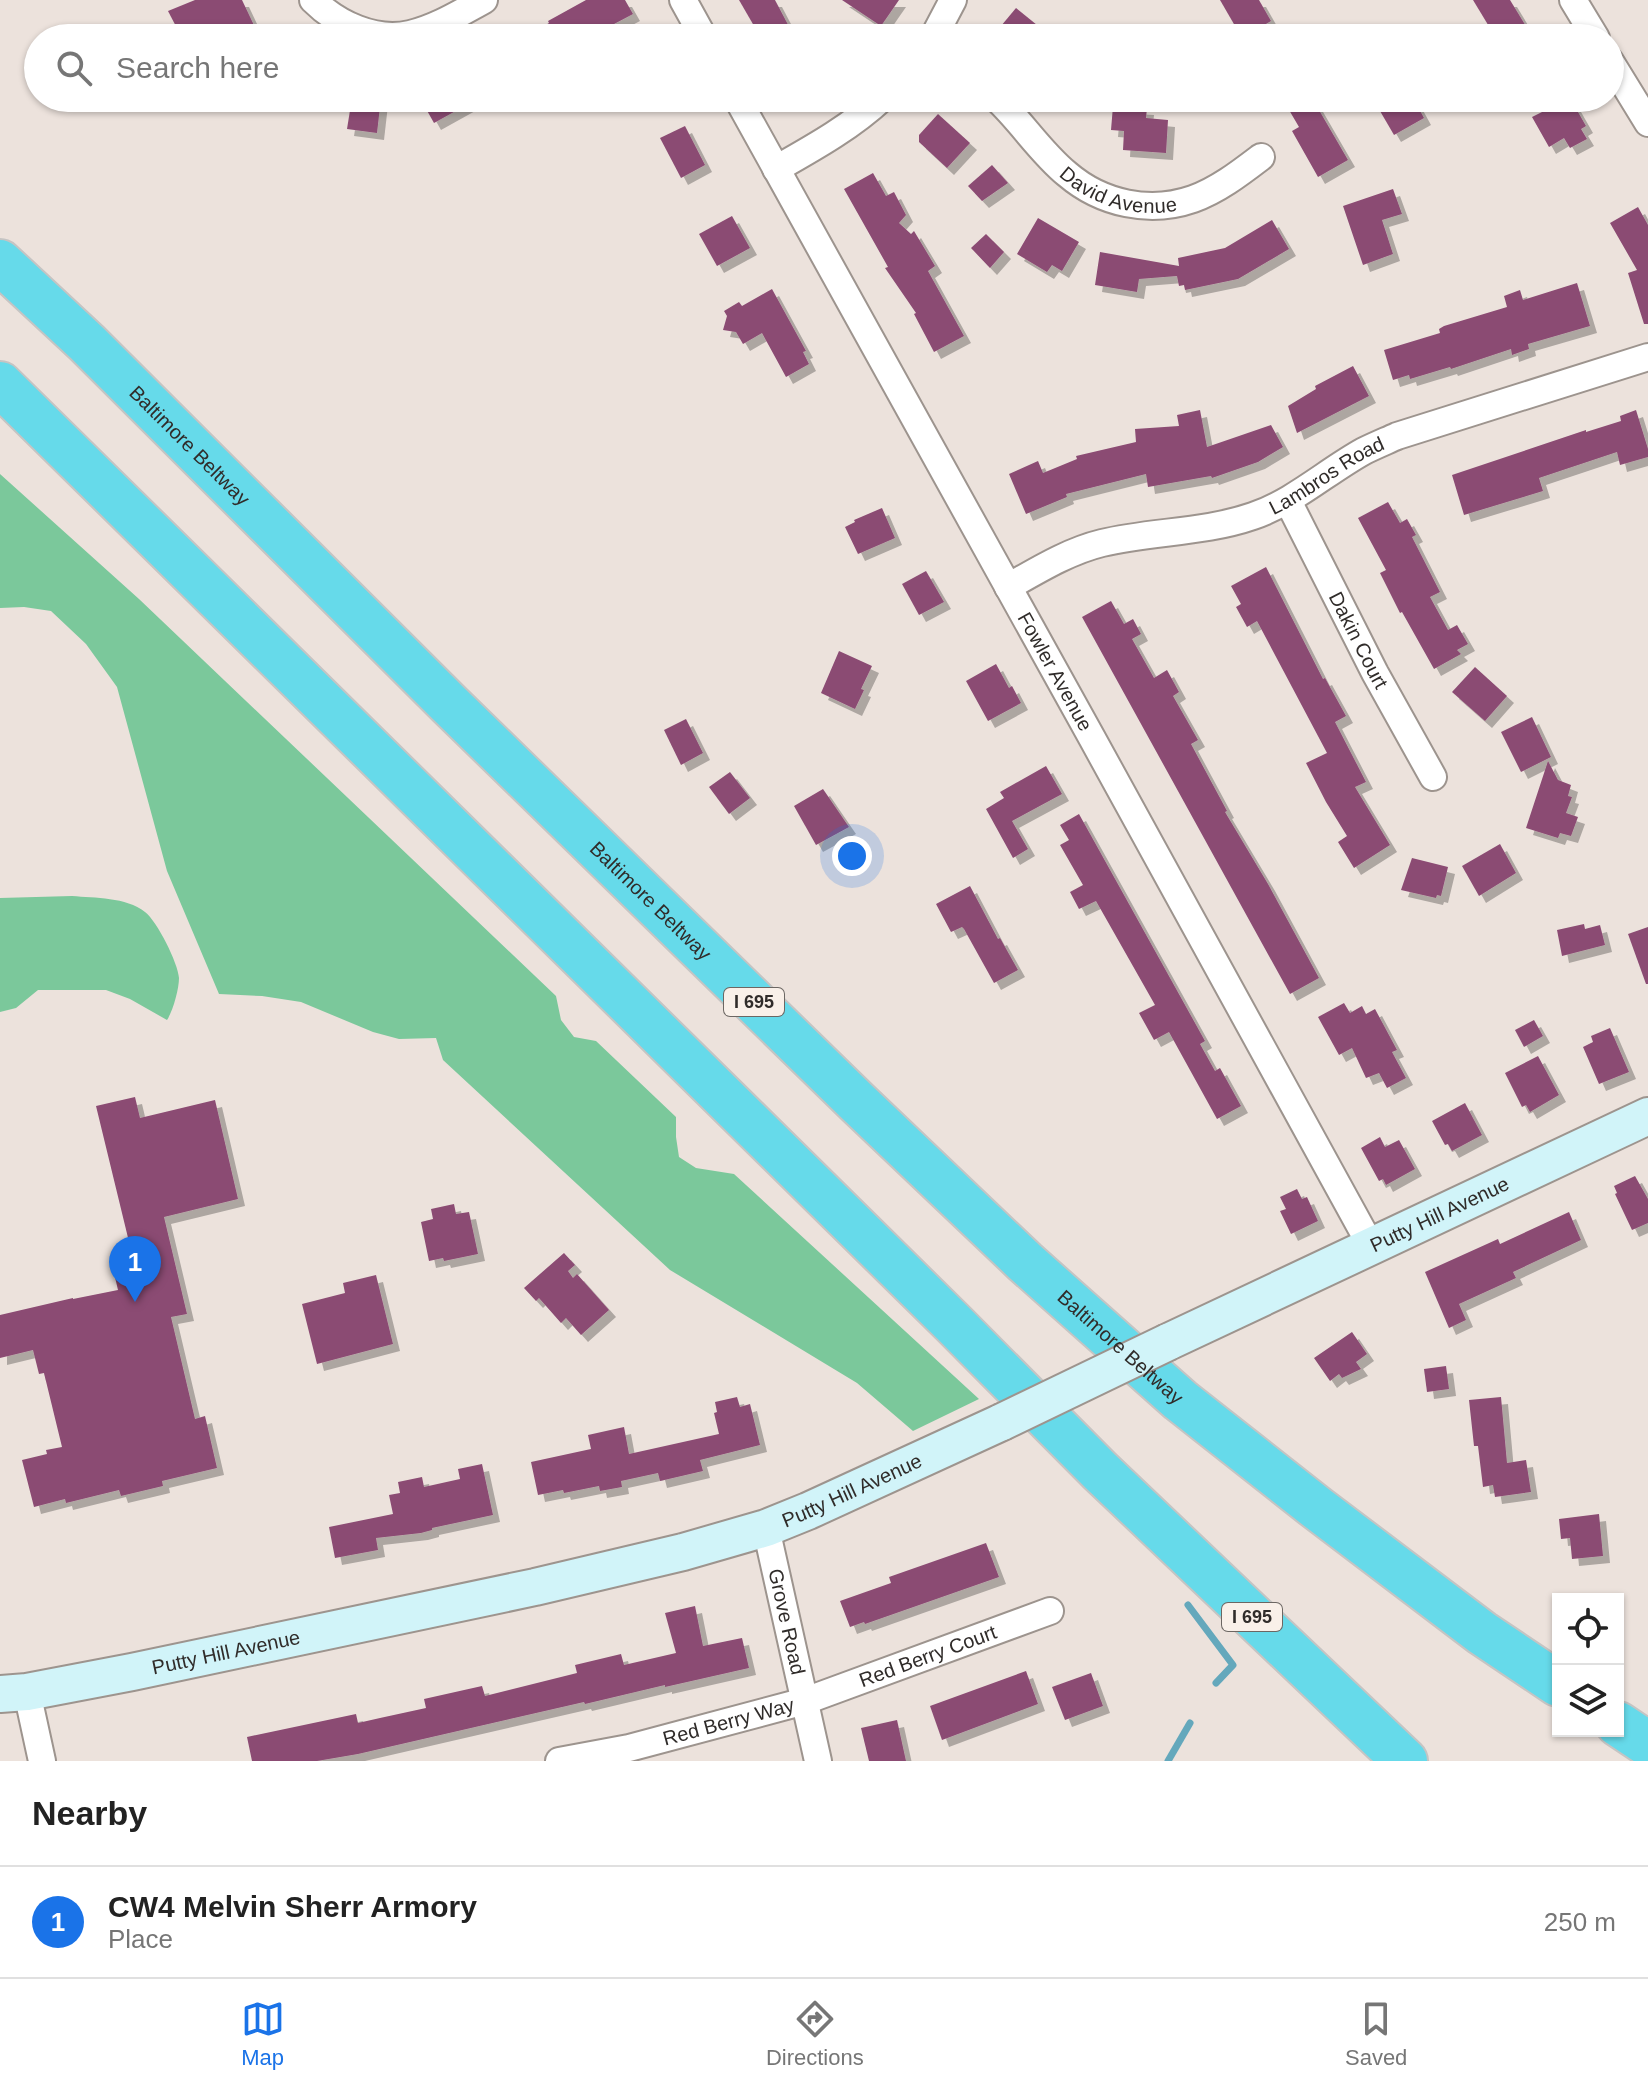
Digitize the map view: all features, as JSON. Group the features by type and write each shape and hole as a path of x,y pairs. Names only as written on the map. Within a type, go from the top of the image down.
{"highway":[{"name":"Baltimore Beltway","path":"0,262 87,343 847,1093 1014,1252 1180,1400 1482,1633 1552,1680"},
{"name":"I 695","path":"0,384 1100,1471 1405,1761"},
{"path":"1317,1508 1487,1627 1552,1668"},
{"path":"1624,1714 1648,1728"},
{"path":"1624,1728 1648,1744"}],"main road":[{"name":"Putty Hill Avenue","path":"14,1693 132,1672 535,1587 683,1552 766,1528 853,1492 1648,1116"}],"street":[{"path":"313,0 346,24"},
{"path":"437,24 484,0"},
{"path":"683,0 696,24"},
{"path":"940,24 953,0"},
{"path":"1573,0 1588,24"},
{"path":"1624,84 1648,123"},
{"name":"Fowler Avenue","path":"745,112 1371,1246"},
{"path":"776,169 812,149 864,112"},
{"name":"David Avenue","path":"1011,112 1064,173 1094,193 1133,205 1170,205 1194,198 1233,178 1261,157"},
{"name":"Lambros Road","path":"1008,587 1098,544 1227,525 1258,515 1288,501 1365,451 1397,436 1648,357"},
{"name":"Dakin Court","path":"1288,501 1375,673 1433,777"},
{"name":"Grove Road","path":"766,1528 818,1761"},
{"name":"Red Berry Court","path":"805,1701 1050,1611"},
{"path":"14,1693 42,1761"},
{"name":"Red Berry Way","path":"559,1761 630,1754 805,1701"}],"green space":[{"path":"0,474 139,599 556,996 561,1020 574,1037 596,1041 676,1117 679,1157 696,1168 734,1174 979,1399 913,1431 857,1383 670,1270 443,1060 436,1038 399,1039 373,1032 301,1002 219,994 167,871 117,687 86,644 51,611 24,607 0,608"},
{"path":"72,896 129,903 150,917 161,933 178,971 178,988 167,1020 130,999 106,990 38,990 16,1008 0,1012 0,898"}],"building":[{"path":"195,0 242,0 253,24 175,24 168,11"},
{"path":"586,0 625,0 633,14 614,24 547,24"},
{"path":"739,0 775,0 788,24 753,24"},
{"path":"842,0 899,0 882,24"},
{"path":"1220,0 1259,0 1271,21 1266,24 1234,24"},
{"path":"1473,0 1510,0 1525,24 1488,24"},
{"path":"1016,8 1036,24 1003,24"},
{"path":"350,112 379,112 377,133 347,129"},
{"path":"428,112 454,112 434,123"},
{"path":"1112,112 1147,112 1146,118 1168,120 1166,153 1123,150 1124,131 1111,130"},
{"path":"1290,112 1320,112 1348,160 1318,177 1292,131 1299,127"},
{"path":"1381,112 1421,112 1424,118 1394,135"},
{"path":"1542,112 1578,112 1586,126 1581,129 1587,139 1570,148 1564,138 1549,147 1532,117"},
{"path":"938,114 970,143 947,168 919,142 919,135"},
{"path":"685,126 705,165 681,178 660,138"},
{"path":"992,165 1008,183 982,201 968,186"},
{"path":"873,173 886,196 894,192 906,215 899,223 911,234 914,231 935,266 928,271 964,336 934,352 916,313 885,268 888,267 844,189"},
{"path":"1393,189 1402,214 1382,220 1393,254 1363,265 1343,206"},
{"path":"1638,207 1648,225 1648,324 1644,324 1628,273 1637,270 1610,223"},
{"path":"732,216 750,248 717,266 699,234"},
{"path":"1038,218 1079,242 1062,271 1052,265 1047,272 1017,254"},
{"path":"1272,220 1289,249 1238,279 1185,290 1184,285 1179,286 1177,276 1139,279 1137,292 1095,285 1100,252 1179,266 1178,258 1225,248"},
{"path":"986,234 1004,252 990,268 971,248"},
{"path":"1577,283 1590,326 1528,344 1529,349 1512,355 1511,349 1451,369 1393,380 1384,350 1440,333 1439,329 1444,326 1507,307 1504,296 1520,290 1523,300"},
{"path":"772,289 806,351 803,352 809,364 786,377 762,333 743,344 736,332 723,330 727,316 724,311 739,302 742,306"},
{"path":"1353,366 1369,396 1297,433 1288,406 1316,389 1315,386"},
{"path":"1200,410 1207,447 1271,425 1283,447 1258,462 1212,478 1148,487 1146,474 1066,494 1067,497 1026,514 1009,474 1038,461 1043,473 1077,459 1076,456 1136,442 1135,429 1179,426 1177,415"},
{"path":"1636,410 1648,457 1620,465 1617,452 1539,478 1543,491 1464,515 1452,475 1621,421 1620,416"},
{"path":"1388,502 1400,523 1407,519 1416,535 1412,537 1440,592 1430,597 1448,630 1457,625 1468,644 1457,650 1461,654 1434,669 1400,613 1380,573 1386,570 1358,518"},
{"path":"882,508 895,538 858,554 845,527"},
{"path":"1266,567 1323,679 1346,716 1335,722 1366,782 1355,787 1390,845 1354,868 1338,842 1347,836 1306,763 1327,753 1257,621 1247,627 1236,607 1241,604 1231,586"},
{"path":"926,571 944,602 919,615 902,584"},
{"path":"1111,601 1124,624 1133,619 1141,634 1132,639 1154,678 1167,670 1179,692 1173,696 1198,740 1191,744 1225,812 1319,978 1290,994 1082,617"},
{"path":"839,651 872,666 855,709 821,693"},
{"path":"996,664 1021,703 988,721 966,681"},
{"path":"1475,667 1507,696 1485,721 1452,692"},
{"path":"1532,717 1551,757 1521,772 1501,732"},
{"path":"686,719 703,753 681,765 664,730"},
{"path":"1548,761 1558,780 1571,785 1568,796 1572,797 1566,813 1578,817 1571,836 1560,833 1558,838 1526,828"},
{"path":"1046,766 1062,794 1012,821 1028,849 1013,858 986,809 1004,798 1000,792"},
{"path":"730,772 750,798 729,814 709,787"},
{"path":"823,789 849,827 816,845 794,806"},
{"path":"1079,814 1205,1041 1200,1044 1215,1071 1220,1068 1241,1106 1217,1119 1169,1032 1154,1040 1139,1013 1155,1005 1096,901 1079,909 1070,892 1083,885 1060,845 1069,840 1060,825"},
{"path":"1500,844 1516,873 1479,896 1462,866"},
{"path":"1412,858 1448,867 1441,896 1437,895 1436,898 1401,890"},
{"path":"970,886 1018,970 994,983 964,929 951,932 936,904"},
{"path":"1584,924 1585,929 1600,925 1605,945 1562,956 1557,930"},
{"path":"1648,927 1648,984 1646,984 1628,934"},
{"path":"1344,1003 1350,1013 1362,1006 1366,1014 1375,1009 1397,1050 1392,1052 1406,1078 1387,1088 1379,1073 1366,1078 1352,1048 1339,1055 1318,1017"},
{"path":"1534,1020 1543,1036 1524,1047 1515,1030"},
{"path":"1610,1028 1629,1072 1599,1084 1583,1047 1593,1042 1591,1036"},
{"path":"1538,1056 1559,1095 1530,1112 1526,1105 1522,1107 1505,1073"},
{"path":"135,1097 140,1118 215,1100 238,1199 164,1217 187,1314 171,1317 195,1419 205,1416 217,1468 162,1481 163,1486 121,1496 119,1490 34,1507 22,1460 62,1447 44,1373 39,1374 33,1350 0,1358 0,1315 118,1290 114,1273 126,1269 121,1248 130,1246 96,1106"},
{"path":"1465,1103 1482,1135 1452,1151 1448,1144 1445,1145 1432,1121"},
{"path":"1380,1137 1385,1147 1399,1140 1415,1169 1386,1185 1383,1179 1379,1181 1361,1148"},
{"path":"1635,1176 1648,1199 1648,1223 1632,1230 1614,1186"},
{"path":"1297,1189 1302,1199 1307,1197 1318,1221 1291,1234 1280,1211 1286,1209 1280,1197"},
{"path":"454,1204 456,1214 469,1212 478,1254 429,1261 421,1222 433,1219 431,1209"},
{"path":"1569,1212 1581,1240 1513,1272 1516,1278 1459,1304 1466,1320 1449,1328 1425,1272 1498,1239 1500,1244"},
{"path":"564,1253 575,1265 568,1271 573,1278 577,1274 609,1310 581,1335 566,1318 561,1323 539,1298 536,1301 524,1288"},
{"path":"376,1275 393,1344 317,1364 302,1304 345,1293 343,1283"},
{"path":"1352,1332 1367,1354 1356,1362 1361,1369 1342,1378 1339,1374 1330,1381 1314,1358"},
{"path":"1446,1366 1449,1389 1427,1392 1424,1369"},
{"path":"737,1397 740,1407 750,1404 760,1445 700,1460 703,1471 660,1481 658,1473 621,1481 622,1487 600,1491 599,1486 538,1495 531,1462 591,1449 588,1435 624,1427 629,1454 719,1434 715,1402"},
{"path":"1501,1397 1507,1463 1526,1460 1531,1492 1495,1497 1493,1485 1483,1487 1469,1400"},
{"path":"482,1464 493,1515 421,1533 376,1538 378,1550 335,1558 329,1527 393,1514 389,1495 400,1493 398,1482 422,1477 424,1487 460,1479 458,1469"},
{"path":"1599,1514 1603,1556 1572,1559 1570,1538 1561,1539 1559,1519"},
{"path":"986,1543 999,1577 850,1627 840,1601 891,1583 889,1577"},
{"path":"695,1606 703,1646 742,1638 749,1668 358,1754 317,1761 252,1761 247,1737 356,1714 358,1723 426,1708 424,1699 482,1686 485,1696 577,1673 575,1665 621,1654 624,1665 676,1653 665,1613"},
{"path":"1026,1671 1038,1704 942,1740 930,1706"},
{"path":"1091,1673 1103,1706 1065,1720 1052,1687"},
{"path":"897,1720 906,1761 869,1761 861,1728"}],"waterway":[{"path":"1188,1605 1233,1665 1216,1683"},
{"path":"1168,1761 1190,1723"}],"place":[{"name":"CW4 Melvin Sherr Armory","path":"135,1302"}]}
